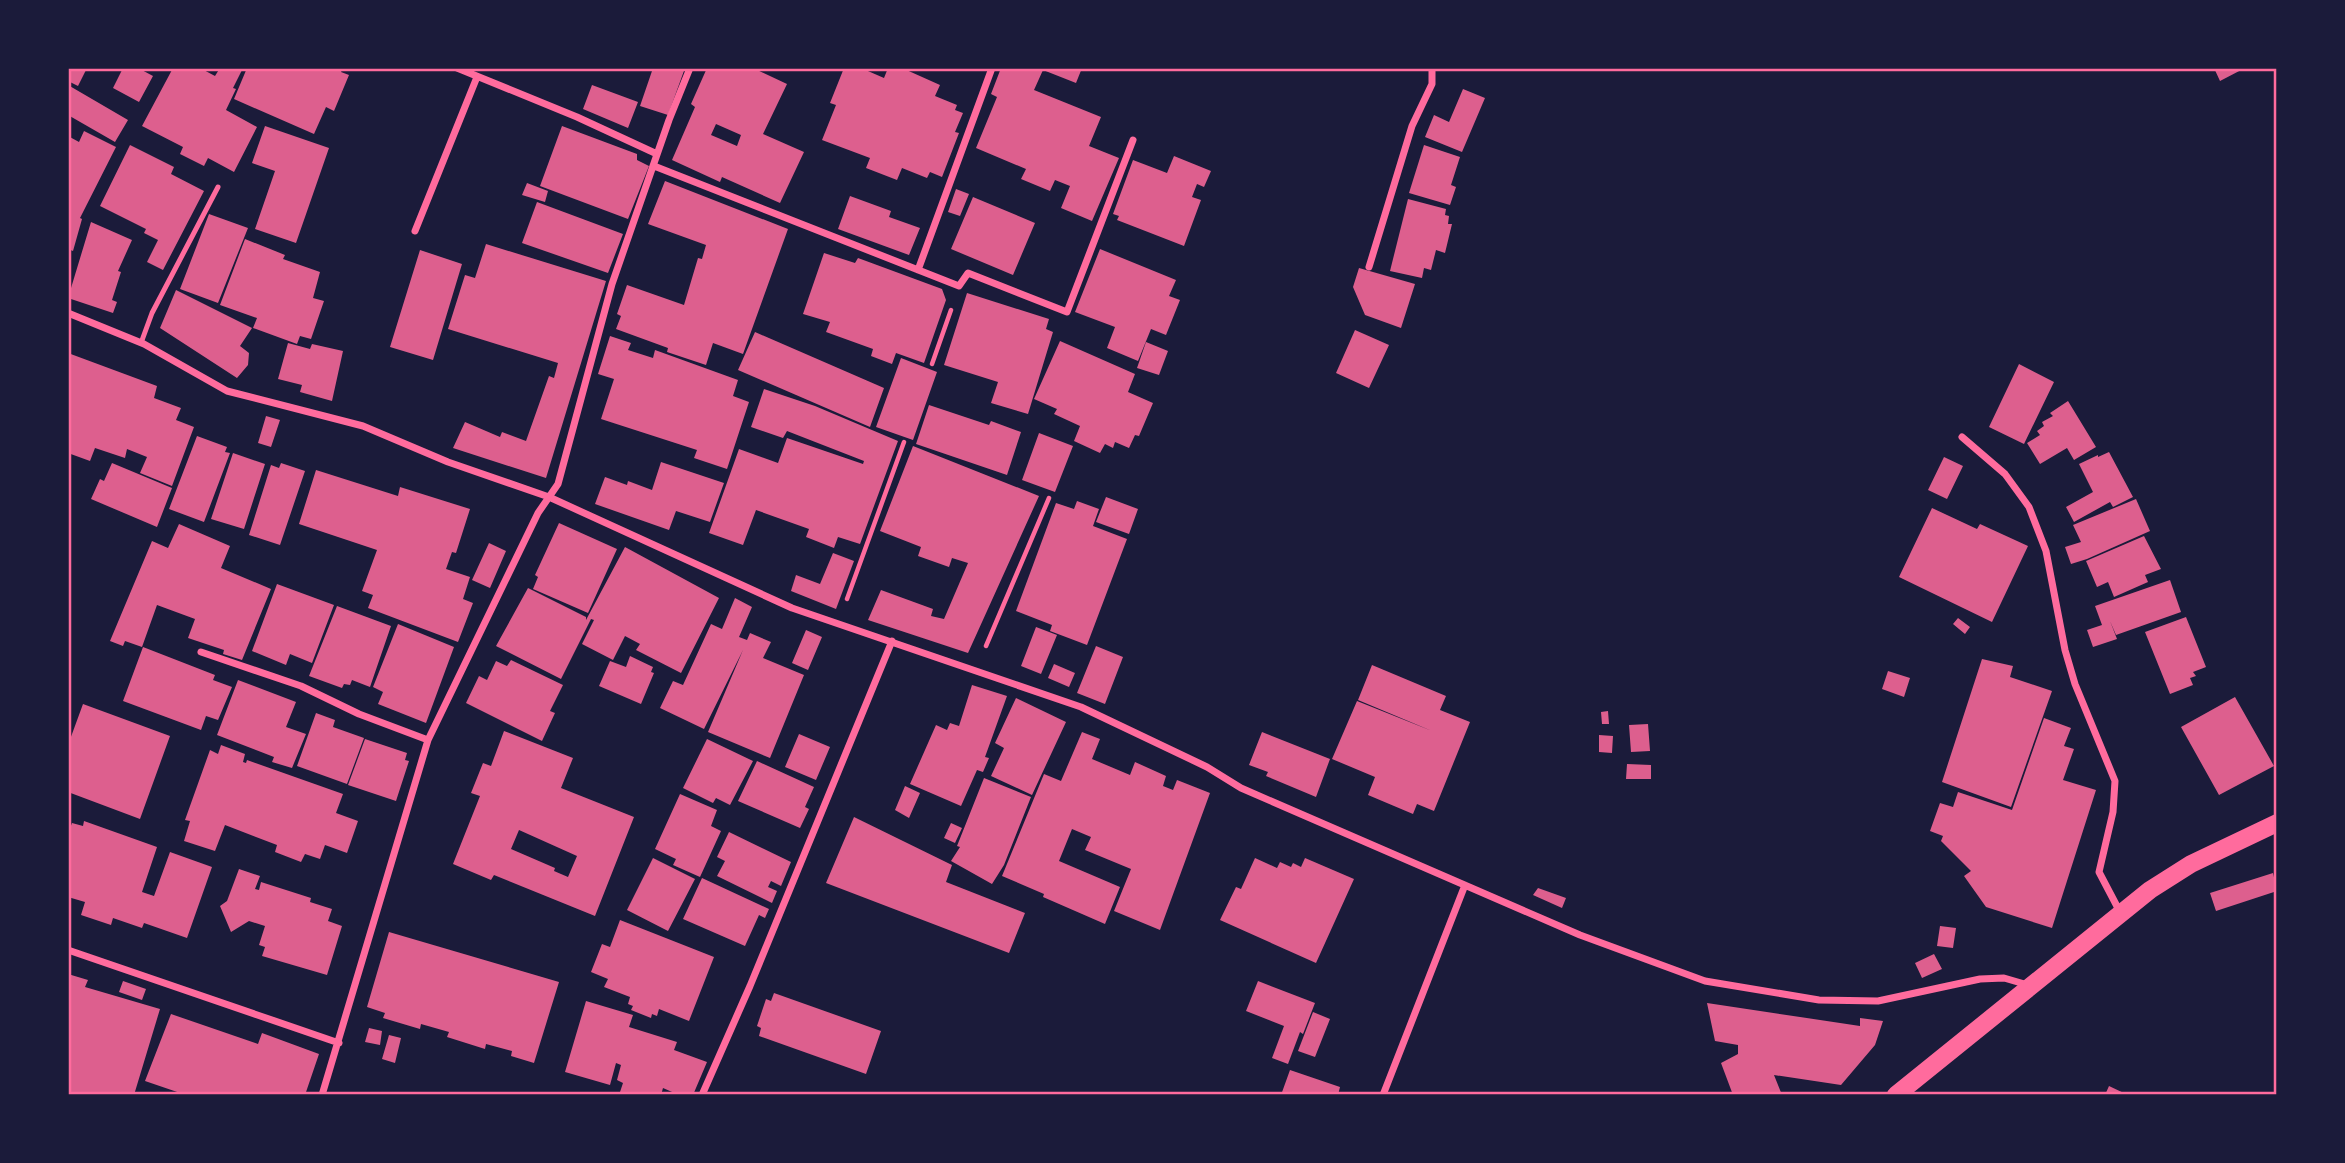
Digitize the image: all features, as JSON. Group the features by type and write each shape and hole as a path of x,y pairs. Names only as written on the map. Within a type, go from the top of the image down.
{"main road":[{"path":"1896,1095 2150,890 2191,864 2277,823"}],"street":[{"path":"457,68 577,117 657,154"},
{"path":"322,1095 428,740 538,513 558,484 612,284 690,68"},
{"path":"918,270 992,68"},
{"path":"1369,267 1412,126 1432,83 1430,69"},
{"path":"415,231 477,77"},
{"path":"653,166 959,286 968,273 1067,312 1133,140"},
{"path":"68,313 141,343 227,391 363,426 448,462 549,497 792,608 975,669 1081,708 1207,767 1241,788 1580,935 1705,981 1819,1000 1878,1000 1980,979 2004,978 2030,985"},
{"path":"1962,437 2006,474 2029,507 2046,551 2065,650 2075,684 2115,781 2113,812 2099,872 2121,912"},
{"path":"702,1095 750,986 892,641"},
{"path":"201,652 301,686 359,714 428,740"},
{"path":"1383,1095 1465,885"},
{"path":"68,950 339,1043"}],"lane":[{"path":"141,343 152,313 218,187"}],"path":[{"path":"932,364 959,286"},
{"path":"838,623 904,442"},
{"path":"975,669 1049,498"}],"building":[{"path":"68,68 87,68 78,86 68,81"},
{"path":"123,68 138,68 153,76 139,102 113,88"},
{"path":"173,68 200,68 215,76 220,68 243,68 226,110 257,127 234,172 208,158 204,166 180,154 183,147 142,126"},
{"path":"247,68 343,68 341,72 349,75 334,111 326,107 314,134 234,99"},
{"path":"645,68 685,68 668,115 640,106 652,71"},
{"path":"707,68 753,68 787,84 763,134 804,152 780,203 722,177 720,182 672,160 695,107 691,104","holes":["716,124 741,135 737,146 711,135"]},
{"path":"844,68 861,68 884,78 888,68 902,68 940,85 935,96 957,105 955,110 963,113 955,132 959,133 942,177 930,172 927,178 902,168 897,180 866,168 870,158 822,140 836,105 830,103"},
{"path":"1001,68 1082,68 1076,83 1043,70 1034,90 1101,117 1089,146 1119,158 1092,221 1061,208 1070,186 1055,180 1050,191 1021,179 1026,169 976,148 997,97 991,94"},
{"path":"2214,68 2245,68 2220,81"},
{"path":"68,85 128,120 115,142 68,115"},
{"path":"592,85 638,102 628,128 583,109"},
{"path":"1463,89 1485,98 1462,152 1425,137 1434,115 1449,122"},
{"path":"265,126 329,148 296,243 255,229 275,171 252,163"},
{"path":"562,126 637,154 637,160 649,166 628,219 540,186"},
{"path":"84,131 116,147 80,218 82,219 73,251 68,249 68,136 79,142"},
{"path":"130,145 174,167 171,174 204,191 163,270 147,262 158,240 144,233 146,229 100,206"},
{"path":"1424,145 1460,157 1451,185 1456,187 1450,205 1409,193"},
{"path":"1174,156 1211,171 1204,187 1197,184 1192,197 1201,200 1184,246 1117,220 1119,216 1113,214 1133,160 1167,173"},
{"path":"665,181 788,229 743,354 713,343 706,365 667,352 668,348 616,329 621,316 617,314 627,285 684,305 698,258 702,259 706,245 648,224"},
{"path":"527,183 548,191 545,202 522,195"},
{"path":"956,189 969,194 960,216 948,212"},
{"path":"850,196 891,211 889,217 920,228 909,255 838,229"},
{"path":"973,197 1035,223 1013,275 951,249"},
{"path":"1408,199 1446,209 1448,224 1452,224 1445,253 1436,250 1431,270 1424,268 1422,278 1390,271"},
{"path":"537,202 623,234 608,273 522,243"},
{"path":"209,214 248,228 218,303 180,289"},
{"path":"91,222 132,240 118,271 121,272 112,300 117,302 113,313 68,298"},
{"path":"245,239 285,255 283,259 320,272 313,298 324,301 311,339 300,336 297,344 253,328 257,318 220,305"},
{"path":"486,244 606,281 546,478 453,448 465,422 500,437 502,432 526,441 549,376 554,378 558,363 448,329 465,275 475,278"},
{"path":"1100,249 1176,280 1169,296 1180,300 1166,335 1151,329 1138,361 1107,348 1115,327 1075,312"},
{"path":"420,250 462,264 433,360 390,347"},
{"path":"824,253 855,263 858,258 942,289 946,300 924,363 896,353 892,364 871,356 873,349 826,332 830,322 803,314"},
{"path":"1359,268 1415,284 1401,328 1365,315 1353,287"},
{"path":"176,290 252,328 240,346 249,353 248,365 237,378 160,328"},
{"path":"967,293 1049,319 1046,329 1053,332 1028,414 991,403 998,382 944,365"},
{"path":"1355,330 1389,345 1369,388 1336,373"},
{"path":"755,332 884,388 870,427 738,370"},
{"path":"610,336 631,343 628,350 653,358 655,350 738,380 733,396 749,402 727,469 694,458 697,450 601,419 614,379 598,374"},
{"path":"1060,341 1135,374 1128,392 1153,403 1139,436 1135,435 1129,448 1115,442 1113,448 1105,444 1100,453 1074,441 1080,426 1054,414 1057,409 1034,399"},
{"path":"1146,342 1168,351 1159,375 1137,368"},
{"path":"288,343 310,349 312,344 343,351 332,401 300,392 302,385 278,379"},
{"path":"68,353 157,386 154,398 181,408 176,420 194,427 172,486 140,473 147,457 127,449 125,458 95,448 90,461 68,453"},
{"path":"901,358 937,372 913,440 876,427"},
{"path":"2019,364 2054,382 2024,444 1989,427"},
{"path":"764,389 815,406 898,441 860,544 838,537 834,548 806,537 809,529 756,510 743,545 709,533 739,449 778,463 787,438 863,464 864,461 787,431 783,438 751,427"},
{"path":"2068,401 2096,447 2074,460 2067,448 2040,464 2027,443 2040,435 2037,431 2044,426 2042,422 2053,416 2050,413"},
{"path":"929,405 989,425 991,421 1021,432 1007,475 916,444"},
{"path":"266,416 280,420 271,447 258,443"},
{"path":"1039,433 1073,446 1055,492 1022,480"},
{"path":"197,436 227,447 225,452 230,453 204,522 169,509"},
{"path":"913,446 1039,496 968,653 868,620 881,590 933,609 931,616 944,619 968,563 952,558 949,567 918,556 921,547 880,531"},
{"path":"2109,452 2133,497 2113,507 2110,502 2074,522 2066,507 2093,492 2079,464"},
{"path":"233,453 265,464 244,529 211,519"},
{"path":"1944,457 1963,466 1947,499 1928,490"},
{"path":"661,462 724,483 710,522 676,511 669,530 595,504 605,477 627,485 628,481 652,490"},
{"path":"112,463 172,488 157,527 91,499 100,479 104,481"},
{"path":"281,463 305,471 280,545 249,535 271,465 279,468"},
{"path":"316,470 398,496 400,487 470,509 456,553 452,552 446,569 470,577 463,599 473,603 458,642 368,608 373,595 362,591 377,550 299,524"},
{"path":"1106,497 1138,509 1129,534 1096,522"},
{"path":"2136,499 2150,531 2071,564 2065,547 2081,542 2073,525"},
{"path":"1077,501 1099,509 1093,526 1127,539 1087,645 1050,631 1052,625 1016,611 1056,503 1074,509"},
{"path":"1932,508 1977,529 1980,524 2028,546 1992,622 1899,577"},
{"path":"559,523 617,549 588,613 533,589 538,577 535,575"},
{"path":"179,524 230,546 221,568 271,589 242,660 223,654 224,650 188,638 195,619 157,605 142,647 125,641 123,646 110,641 152,541 168,548"},
{"path":"2144,536 2161,569 2145,575 2148,582 2114,597 2108,582 2097,587 2086,561"},
{"path":"489,543 506,551 490,588 472,580"},
{"path":"625,547 719,598 681,673 636,650 640,644 625,636 613,660 582,644 594,620 591,619 561,679 496,646 528,588 586,617 586,620"},
{"path":"833,553 854,561 836,609 791,591 796,575 820,584"},
{"path":"2170,580 2181,612 2116,635 2110,621 2117,639 2093,647 2087,630 2102,625 2095,606"},
{"path":"277,584 334,605 312,663 290,654 286,665 252,651"},
{"path":"735,598 752,607 739,637 747,640 750,633 771,642 763,658 804,675 770,758 708,732 743,650 704,729 660,708 673,681 683,685 711,624 722,629"},
{"path":"337,606 391,626 370,687 352,680 350,685 344,684 342,688 309,676"},
{"path":"2186,617 2206,667 2193,672 2196,676 2190,678 2193,685 2170,694 2145,632"},
{"path":"1958,618 1970,627 1965,634 1953,624"},
{"path":"398,624 454,647 426,723 378,704 383,692 373,687"},
{"path":"1036,627 1057,635 1041,674 1021,666"},
{"path":"806,630 822,637 808,670 792,663"},
{"path":"1096,646 1123,657 1105,704 1077,693"},
{"path":"143,647 215,675 213,680 232,687 218,720 206,716 201,730 123,701"},
{"path":"630,656 653,667 651,672 654,673 641,704 599,686 610,661 626,667"},
{"path":"1982,659 2013,666 2010,677 2052,691 2011,807 1942,782"},
{"path":"511,660 563,685 550,711 555,713 542,741 466,703 479,676 487,680 496,661 507,666"},
{"path":"1054,664 1075,673 1069,687 1048,678"},
{"path":"1372,665 1446,696 1440,710 1470,722 1434,811 1417,804 1413,814 1368,795 1375,777 1332,759 1357,701 1432,731 1358,700"},
{"path":"1888,671 1910,678 1904,697 1882,689"},
{"path":"238,680 296,702 286,727 306,734 292,768 272,762 274,757 217,735"},
{"path":"972,685 1007,696 985,757 989,758 983,772 977,770 961,806 910,784 936,725 947,730 950,723 959,726"},
{"path":"2235,697 2274,766 2219,795 2181,727"},
{"path":"1016,698 1066,722 1032,795 991,776 1004,748 995,743"},
{"path":"83,704 170,736 140,819 68,792 68,745"},
{"path":"1608,711 1609,724 1602,724 1601,712"},
{"path":"316,713 335,720 333,727 364,738 347,784 297,766"},
{"path":"2044,718 2071,728 2064,746 2074,749 2063,780 2096,790 2052,928 1986,907 1964,876 1971,871 1941,841 1943,836 1930,831 1940,803 1953,807 1958,792 2012,810"},
{"path":"1648,724 1650,751 1631,752 1629,725"},
{"path":"504,731 573,758 561,788 634,817 595,916 494,875 491,880 453,864 480,796 471,793 483,763 491,766","holes":["519,830 577,856 568,877 554,871 555,868 511,849"]},
{"path":"1082,732 1100,739 1092,759 1130,775 1135,762 1166,776 1163,786 1173,790 1177,780 1210,793 1160,930 1114,911 1131,869 1085,850 1091,837 1072,829 1059,861 1120,887 1105,924 1002,876 1044,774 1061,781"},
{"path":"1262,732 1330,759 1316,797 1266,776 1268,772 1249,765"},
{"path":"799,734 830,747 816,780 785,767"},
{"path":"1599,735 1613,736 1612,753 1599,752"},
{"path":"365,739 407,753 405,760 409,761 396,801 348,785"},
{"path":"707,739 753,761 730,805 716,798 713,803 683,788"},
{"path":"221,745 245,754 243,762 246,763 247,760 343,794 336,813 358,821 347,853 325,845 320,859 305,854 301,862 275,852 277,845 225,825 215,851 184,841 190,821 185,820 210,750 218,754"},
{"path":"757,761 814,787 805,807 809,809 800,828 738,801"},
{"path":"1627,764 1651,765 1651,779 1626,779"},
{"path":"984,778 1031,797 1004,865 992,884 951,861 960,847 957,846"},
{"path":"905,786 920,793 909,818 895,810"},
{"path":"680,794 717,810 711,826 721,831 700,877 673,865 676,859 655,849"},
{"path":"854,817 952,865 946,882 1025,913 1009,953 826,883"},
{"path":"84,821 157,847 142,892 154,896 170,852 212,867 187,938 144,923 142,928 113,918 111,925 81,915 85,902 68,897 68,867 71,858 68,857 68,834 72,823 83,826"},
{"path":"951,823 962,828 955,843 944,838"},
{"path":"729,832 791,862 781,886 771,881 768,887 777,891 772,903 717,876 725,861 717,857"},
{"path":"653,858 695,879 668,931 627,910"},
{"path":"1255,858 1277,868 1280,862 1291,867 1293,863 1301,867 1305,858 1354,879 1316,963 1220,920 1236,887 1241,889"},
{"path":"239,869 260,876 255,889 259,890 261,882 311,898 310,902 332,909 328,921 342,926 327,975 262,956 265,947 259,945 265,926 249,921 231,932 220,906 227,901"},
{"path":"2273,873 2277,891 2216,911 2210,893"},
{"path":"702,878 769,909 765,918 759,915 745,946 683,919"},
{"path":"1538,888 1566,898 1562,908 1533,895"},
{"path":"620,920 714,957 689,1021 659,1009 657,1016 652,1014 651,1018 631,1010 633,1006 628,1004 630,997 604,987 608,979 591,972 602,944 610,947"},
{"path":"1940,926 1956,928 1953,948 1937,946"},
{"path":"389,932 559,982 534,1063 511,1056 512,1051 486,1044 485,1049 447,1037 449,1032 421,1024 420,1029 383,1018 385,1013 367,1007"},
{"path":"1934,954 1942,969 1922,978 1915,963"},
{"path":"68,974 88,980 85,987 160,1009 134,1095 68,1095"},
{"path":"123,981 146,989 142,1000 119,992"},
{"path":"1258,981 1315,1003 1288,1064 1272,1058 1284,1026 1246,1011"},
{"path":"774,993 881,1031 866,1074 759,1036 761,1028 757,1026 766,999 771,1001"},
{"path":"586,1001 633,1015 629,1027 677,1042 674,1050 707,1062 693,1095 679,1095 663,1088 661,1095 630,1095 620,1092 623,1083 617,1080 621,1065 616,1063 610,1085 565,1072"},
{"path":"1707,1003 1860,1026 1860,1018 1883,1021 1875,1045 1841,1085 1774,1075 1782,1095 1733,1095 1721,1063 1738,1054 1738,1045 1715,1041"},
{"path":"1313,1012 1330,1019 1315,1057 1298,1051"},
{"path":"171,1014 258,1044 262,1033 319,1054 305,1095 186,1095 145,1081"},
{"path":"369,1028 382,1031 380,1045 365,1042"},
{"path":"389,1035 401,1038 395,1063 382,1059"},
{"path":"1290,1070 1340,1087 1338,1095 1281,1095"},
{"path":"2109,1086 2128,1095 2105,1095"}]}
